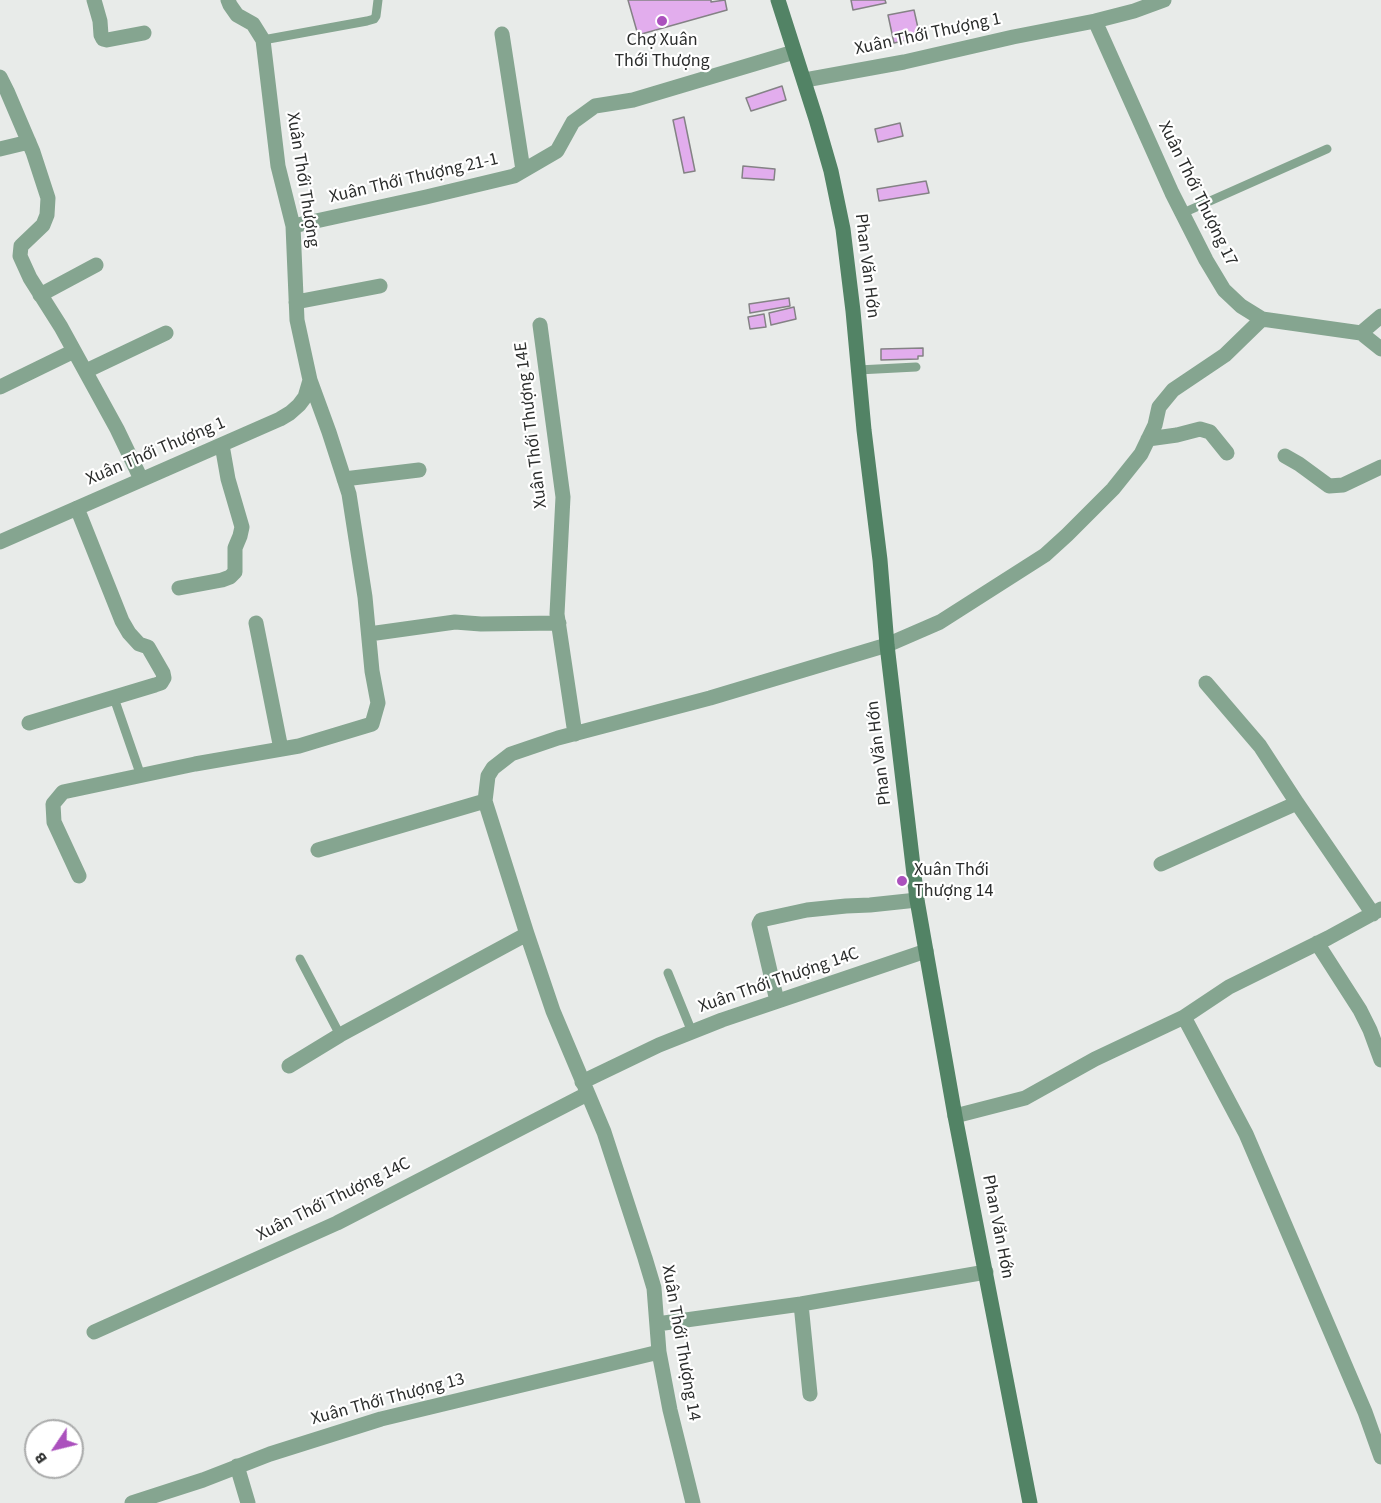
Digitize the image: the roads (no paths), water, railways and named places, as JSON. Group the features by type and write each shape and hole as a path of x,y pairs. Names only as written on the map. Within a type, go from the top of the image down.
{"main road":[{"name":"Phan Văn Hớn","path":"778,0 805,80 831,171 843,229 880,560 887,645 917,900 955,1116 1030,1503"}],"street":[{"path":"94,0 103,39 144,33"},
{"path":"228,0 240,17 253,24 263,40"},
{"name":"Xuân Thới Thượng 1","path":"805,80 904,62 1095,21 1164,0"},
{"name":"Xuân Thới Thượng 17","path":"1095,21 1172,193 1224,290 1241,306 1262,319 1361,333"},
{"path":"502,34 523,170"},
{"name":"Xuân Thới Thượng","path":"263,40 278,166 293,226 297,320 310,380 349,494 378,703 372,724 281,749"},
{"name":"Xuân Thới Thượng 21-1","path":"293,226 514,176 557,151 573,122 595,106 633,100 794,52"},
{"path":"0,77 28,142 48,198 47,215 43,225 21,246 20,256 30,278 86,371 141,479"},
{"path":"0,149 28,142"},
{"path":"40,295 96,265"},
{"path":"296,302 380,286"},
{"path":"1381,316 1361,333 1381,349"},
{"name":"Xuân Thới Thượng 14","path":"693,1503 670,1410 659,1352 654,1288 604,1132 553,1011 527,934 485,801 488,776 492,768 511,754 887,645 940,622 1045,555 1067,535 1113,489 1141,454 1155,425 1159,407 1173,390 1225,355 1262,319"},
{"name":"Xuân Thới Thượng 14E","path":"540,325 564,497 557,615 575,734"},
{"path":"86,371 166,333"},
{"path":"0,387 75,351"},
{"name":"Xuân Thới Thượng 1","path":"0,542 290,413 305,397 310,380"},
{"path":"1148,439 1200,429 1210,432 1227,453"},
{"path":"179,588 222,580 235,572 235,548 242,527 228,479 222,445"},
{"path":"1285,456 1329,486 1343,485 1381,467"},
{"path":"344,478 419,470"},
{"path":"29,723 161,683 164,678 148,647 139,644 122,621 77,508"},
{"path":"369,634 455,622 559,623"},
{"path":"79,876 54,822 53,804 63,792 195,764 281,749 256,623"},
{"path":"955,1116 1024,1098 1095,1059 1184,1017 1229,987 1377,911 1298,803 1260,746 1206,683"},
{"path":"318,850 485,801"},
{"path":"1161,864 1298,803"},
{"path":"777,1001 759,924 761,920 807,910 917,900"},
{"path":"289,1066 340,1035 527,934"},
{"path":"1317,943 1360,1010 1381,1058"},
{"name":"Xuân Thới Thượng 14C","path":"94,1332 337,1222 659,1045 722,1020 926,951"},
{"path":"1184,1017 1246,1134 1365,1412 1381,1457"},
{"path":"657,1324 801,1305 986,1272"},
{"path":"801,1305 810,1394"},
{"name":"Xuân Thới Thượng 13","path":"132,1503 203,1480 270,1454 381,1419 659,1352"},
{"path":"237,1467 248,1503"}],"lane":[{"path":"263,40 374,19 378,0"},
{"path":"1183,213 1327,149"},
{"path":"858,370 916,367"},
{"path":"114,698 141,776"},
{"path":"300,959 340,1035"},
{"path":"668,973 692,1032"}],"place":[{"name":"Chợ Xuân Thới Thượng","path":"662,21"},
{"name":"Xuân Thới Thượng 14","path":"902,881"}]}
